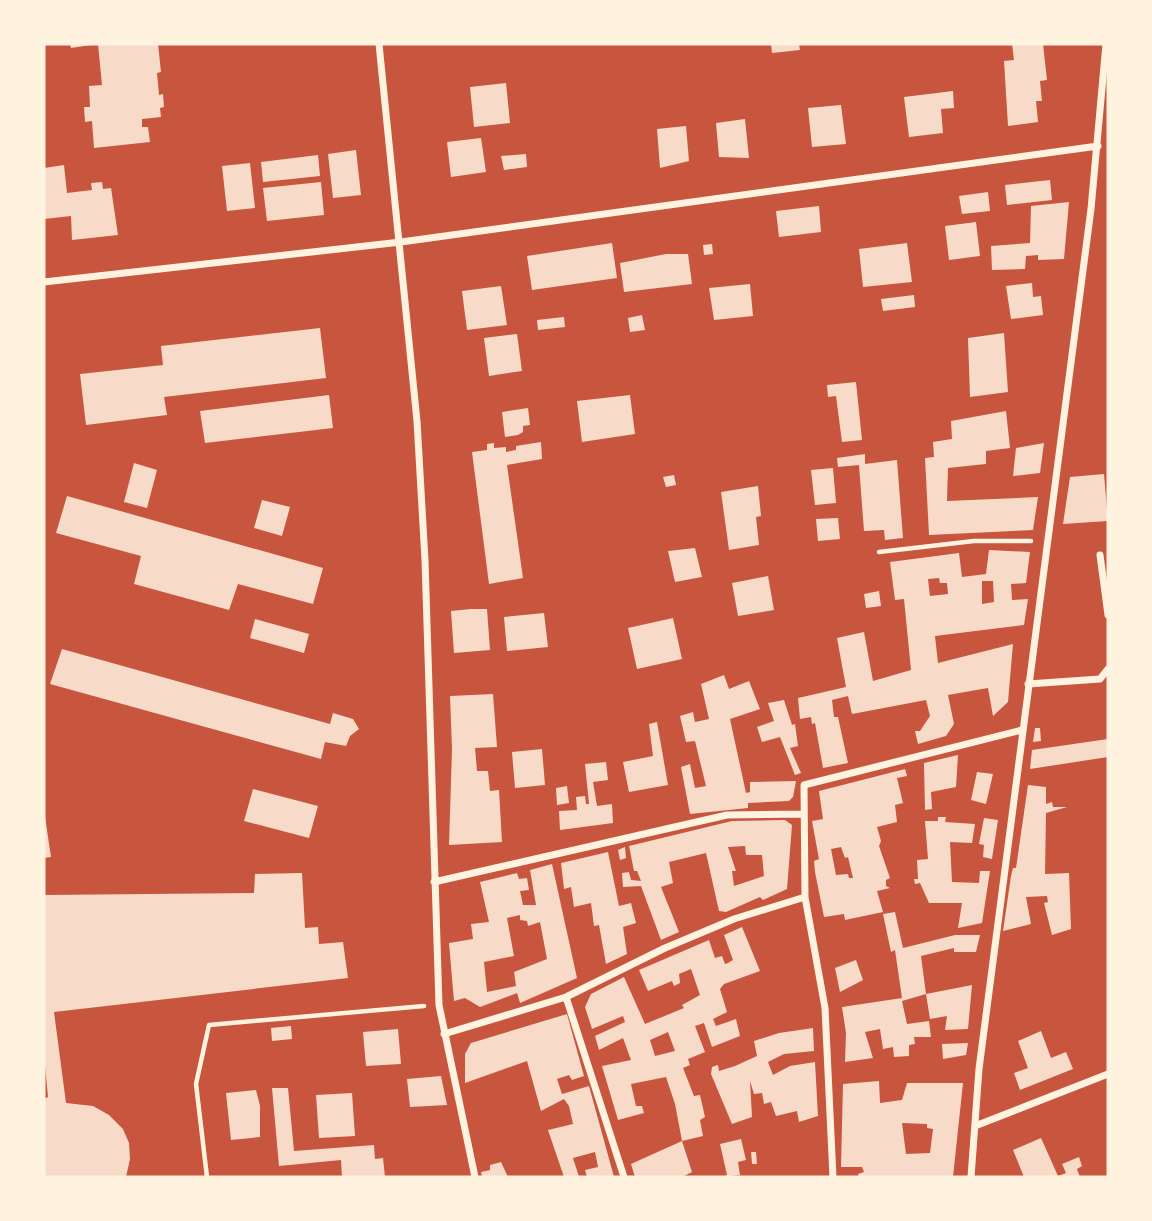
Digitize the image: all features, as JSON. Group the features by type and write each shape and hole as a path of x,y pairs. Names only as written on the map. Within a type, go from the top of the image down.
{"street":[{"path":"379,44 417,421 425,560 439,1005 475,1177"},
{"path":"971,1177 979,1069 1098,146 1106,44"},
{"path":"44,282 401,242 1098,146"},
{"path":"1100,555 1108,615"},
{"path":"1028,684 1100,679 1108,669"},
{"path":"833,1177 825,1007 805,897 804,785 1022,730"},
{"path":"434,882 727,815 804,814"},
{"path":"444,1034 566,997 664,948 734,919 805,897"},
{"path":"566,997 624,1177"},
{"path":"975,1126 1108,1074"}],"path":[{"path":"879,552 974,541 1046,541"},
{"path":"207,1177 195,1084 209,1026 439,1005"}],"building":[{"path":"70,44 91,44 91,45 71,48"},
{"path":"98,44 158,44 161,72 157,73 159,95 163,94 164,107 160,108 161,117 142,119 142,127 148,127 150,142 94,148 92,121 85,122 84,107 90,107 89,86 102,85"},
{"path":"771,44 799,44 800,50 772,53"},
{"path":"1012,44 1043,44 1047,80 1040,81 1042,101 1036,101 1038,122 1008,126 1004,61 1014,60"},
{"path":"506,83 510,123 474,127 470,87"},
{"path":"953,91 954,108 941,109 943,133 909,137 904,97"},
{"path":"841,105 846,144 812,147 808,108"},
{"path":"745,119 749,158 719,157 716,123"},
{"path":"686,126 689,161 660,168 657,129"},
{"path":"481,138 486,172 451,177 447,142"},
{"path":"356,150 361,195 333,198 328,154"},
{"path":"526,154 527,167 504,170 501,156"},
{"path":"318,155 320,176 263,182 261,162"},
{"path":"250,163 255,208 227,211 222,166"},
{"path":"64,165 67,193 92,190 91,183 102,182 103,189 111,188 118,235 72,240 71,216 44,219 44,168"},
{"path":"1050,180 1052,200 1007,205 1005,185"},
{"path":"321,182 324,215 267,221 263,188"},
{"path":"988,192 990,211 962,214 959,196"},
{"path":"1069,202 1064,259 1038,260 1038,255 1026,256 1025,269 992,270 991,246 1030,243 1031,206"},
{"path":"819,206 821,232 779,237 776,211"},
{"path":"976,222 980,256 949,260 945,226"},
{"path":"612,243 617,278 532,290 527,256"},
{"path":"907,243 912,282 863,287 859,249"},
{"path":"712,244 713,254 704,255 703,245"},
{"path":"666,254 688,254 692,284 624,292 620,263"},
{"path":"1032,283 1033,297 1041,296 1043,315 1011,319 1006,286"},
{"path":"750,284 753,316 714,320 709,288"},
{"path":"501,286 507,325 467,330 462,291"},
{"path":"914,295 915,307 883,311 881,299"},
{"path":"642,315 645,330 630,332 628,318"},
{"path":"564,317 565,327 538,330 537,320"},
{"path":"320,328 326,378 164,397 167,415 86,425 80,374 163,365 161,346"},
{"path":"1004,333 1008,392 970,397 968,338"},
{"path":"517,334 522,371 489,376 484,338"},
{"path":"856,382 862,440 842,442 836,396 828,397 827,385"},
{"path":"329,395 333,428 205,443 200,411"},
{"path":"630,395 635,434 582,442 577,401"},
{"path":"528,408 530,425 523,426 523,432 518,435 505,437 502,412"},
{"path":"1006,411 1010,448 986,451 986,464 948,468 947,501 1038,497 1033,530 929,535 925,458 934,457 933,442 952,439 951,421"},
{"path":"541,442 542,459 507,465 523,578 489,584 472,452 487,450 487,444 494,443 494,448 506,447 506,452 516,450 516,446"},
{"path":"1044,443 1040,473 1013,476 1016,448"},
{"path":"865,454 865,464 897,460 903,538 885,540 884,530 864,531 859,465 838,467 837,458"},
{"path":"134,463 157,470 147,508 124,502"},
{"path":"833,468 836,503 815,505 811,470"},
{"path":"1104,474 1108,521 1063,524 1070,477"},
{"path":"674,475 676,485 666,487 663,477"},
{"path":"758,486 761,516 756,517 759,545 729,550 721,492"},
{"path":"67,496 323,568 313,604 238,584 229,610 134,584 141,556 56,533"},
{"path":"262,500 290,507 282,536 254,528"},
{"path":"838,518 840,539 818,541 816,519"},
{"path":"695,548 702,577 675,582 668,551"},
{"path":"989,550 1030,552 1026,583 1011,584 1012,600 1028,599 1024,625 935,636 938,663 1013,644 1008,702 993,716 988,688 948,695 954,724 946,736 918,744 915,731 920,731 930,716 926,700 852,714 848,696 832,700 834,717 838,717 848,763 823,768 815,723 812,724 811,717 800,719 798,698 846,687 837,638 864,632 873,681 911,670 904,599 895,600 890,562 959,553 962,577 986,574","holes":["939,578 940,583 947,583 948,594 930,596 928,579","982,581 993,581 994,602 982,604"]},
{"path":"768,576 774,610 738,616 732,583"},
{"path":"879,591 881,606 866,608 864,594"},
{"path":"487,609 490,650 454,653 451,611"},
{"path":"544,613 548,647 507,651 504,617"},
{"path":"673,618 682,659 637,669 628,628"},
{"path":"255,619 309,634 304,653 250,638"},
{"path":"62,649 330,724 333,713 353,719 359,729 350,736 346,746 325,742 321,759 50,684"},
{"path":"724,675 729,689 749,681 760,709 730,719 746,793 750,792 750,782 796,781 793,797 789,801 748,803 748,808 690,814 681,767 690,764 695,788 706,786 695,741 686,742 680,716 693,712 695,722 709,719 701,684"},
{"path":"493,694 497,747 475,748 477,771 488,771 490,791 499,790 502,842 449,845 452,749 450,696"},
{"path":"784,700 792,725 795,724 798,746 790,748 801,773 795,775 780,737 762,742 757,727 774,721 768,703"},
{"path":"657,722 668,785 629,792 623,762 653,756 649,724"},
{"path":"1035,728 1040,728 1041,741 1033,742"},
{"path":"1108,739 1108,757 1030,769 1032,750"},
{"path":"542,749 545,785 515,788 512,752"},
{"path":"958,755 956,787 931,792 932,809 925,810 924,763"},
{"path":"606,762 608,780 593,782 597,806 612,804 613,823 560,830 559,811 577,810 576,797 585,796 586,804 589,804 585,764"},
{"path":"905,769 907,776 897,778 903,803 895,805 897,822 877,827 881,841 879,846 890,878 886,880 886,886 890,888 877,891 883,912 845,920 844,914 824,917 815,872 814,861 819,859 812,821 823,819 819,791","holes":["841,847 845,858 848,857 853,878 849,878 848,874 836,875 831,849"]},
{"path":"977,772 993,774 986,804 971,800"},
{"path":"1028,785 1046,787 1046,804 1052,802 1053,807 1067,807 1046,813 1045,874 1069,873 1071,929 1052,935 1044,903 1048,902 1047,896 1026,897 1031,924 1003,931 1011,876 1013,868 1016,868"},
{"path":"567,786 569,803 557,805 556,788"},
{"path":"253,789 318,806 309,838 244,821"},
{"path":"44,810 51,857 44,858"},
{"path":"938,817 946,817 945,822 975,824 972,843 950,842 952,882 979,883 980,871 990,871 982,923 958,928 962,903 929,903 920,883 915,884 914,879 918,879 917,860 928,859 925,821 938,821"},
{"path":"984,818 998,820 992,859 983,857 984,845 979,844"},
{"path":"785,820 792,825 787,889 726,912 719,911 706,853 669,862 673,883 661,887 679,932 661,940 641,886 623,887 622,873 629,872 631,880 641,881 637,871 634,871 629,846 732,821","holes":["745,846 746,855 762,855 764,876 734,886 732,871 736,871 728,847"]},
{"path":"625,847 626,858 620,860 618,850"},
{"path":"608,852 619,906 631,903 636,923 623,927 627,954 606,964 599,925 594,926 591,903 574,907 571,887 564,889 561,863"},
{"path":"552,864 577,978 520,1003 517,993 480,1007 465,998 454,1001 449,943 473,939 471,924 489,922 480,882 517,873 519,879 527,878 529,890 520,891 523,905 536,905 530,870","holes":["520,915 520,920 527,921 528,926 540,922 547,959 514,972 516,986 487,992 484,962 514,956 507,918"]},
{"path":"302,873 305,928 318,927 319,944 343,942 348,978 54,1012 66,1103 93,1106 109,1115 123,1129 129,1143 130,1159 126,1177 44,1177 44,1099 48,1097 44,1054 44,895 254,893 255,874"},
{"path":"895,912 903,948 955,935 980,935 976,952 954,952 954,948 921,956 926,994 902,1001 907,1024 929,1021 931,1037 914,1037 915,1044 909,1045 909,1056 894,1057 893,1047 883,1049 880,1029 865,1032 873,1058 845,1062 846,1033 842,1007 902,998 895,950 891,952 883,914"},
{"path":"742,927 760,971 724,984 720,989 727,1012 713,1019 716,1026 736,1019 740,1036 712,1047 704,1023 695,1026 705,1052 688,1059 690,1065 683,1068 694,1096 700,1095 705,1117 700,1120 703,1136 682,1141 675,1104 666,1077 631,1084 636,1106 642,1106 644,1113 618,1120 602,1066 631,1060 623,1038 599,1050 595,1036 625,1022 623,1016 592,1029 585,1007 591,994 624,977 645,1024 684,1008 682,1005 700,995 691,969 679,974 680,983 674,986 672,981 648,991 639,970 709,940 715,958 722,956 725,964 728,963 733,960 724,935","holes":["668,1032 675,1051 655,1056 650,1040"]},
{"path":"856,960 863,980 840,992 835,968"},
{"path":"972,985 968,1029 945,1030 947,1016 930,1019 926,994"},
{"path":"567,1014 584,1076 572,1080 569,1075 557,1079 562,1094 589,1086 614,1177 587,1177 585,1170 598,1167 595,1152 573,1158 579,1177 564,1177 548,1130 573,1124 569,1106 564,1099 541,1111 527,1061 465,1083 465,1054 471,1043"},
{"path":"291,1026 292,1039 272,1041 271,1028"},
{"path":"813,1028 814,1051 784,1054 768,1062 773,1075 790,1066 815,1062 818,1116 799,1122 797,1111 776,1116 771,1102 764,1104 762,1093 754,1094 750,1081 752,1117 732,1124 711,1074 712,1067 718,1065 719,1071 757,1056 754,1041 779,1033"},
{"path":"398,1029 401,1064 366,1066 363,1032"},
{"path":"1041,1031 1051,1058 1066,1052 1073,1069 1020,1090 1014,1073 1028,1068 1018,1041"},
{"path":"968,1043 966,1055 943,1059 942,1044"},
{"path":"441,1076 447,1105 410,1107 407,1079"},
{"path":"879,1081 880,1103 902,1100 907,1083 963,1083 953,1177 859,1177 858,1174 864,1172 862,1167 841,1167 843,1084","holes":["902,1123 927,1124 927,1128 933,1129 930,1153 906,1154"]},
{"path":"272,1088 288,1088 294,1151 374,1145 375,1159 383,1158 385,1177 342,1177 341,1160 279,1166"},
{"path":"256,1090 260,1106 260,1137 231,1140 226,1093"},
{"path":"352,1093 355,1136 319,1138 316,1095"},
{"path":"1041,1138 1058,1176 1066,1173 1062,1164 1079,1157 1082,1166 1077,1169 1080,1177 1024,1177 1013,1150"},
{"path":"741,1139 746,1160 738,1162 740,1175 722,1177 727,1175 720,1144"},
{"path":"682,1141 692,1172 682,1177 635,1177 631,1164"},
{"path":"751,1152 756,1152 757,1164 752,1164"},
{"path":"501,1162 508,1177 482,1177 481,1172 490,1170 490,1165"}]}
